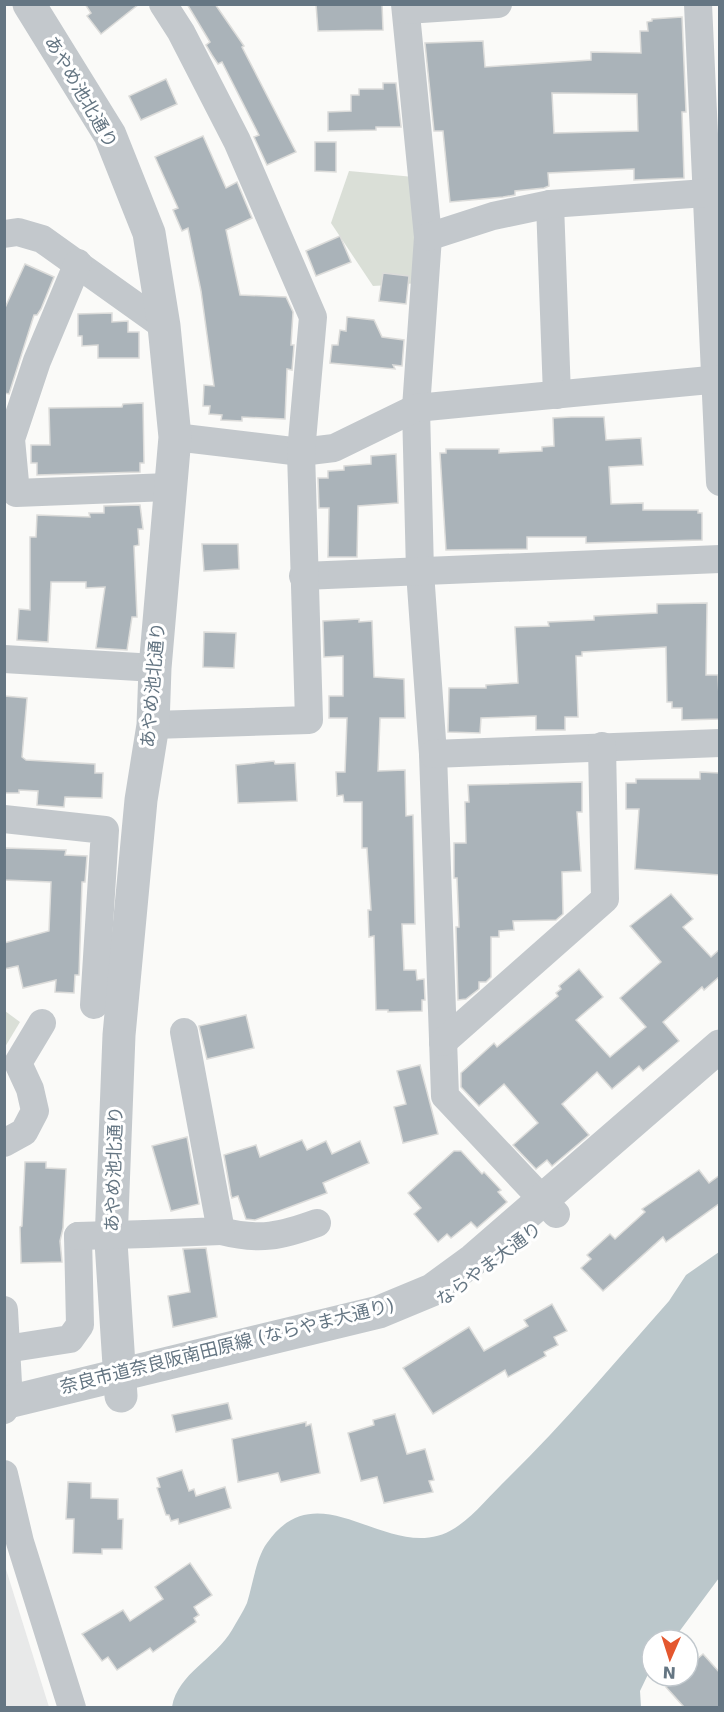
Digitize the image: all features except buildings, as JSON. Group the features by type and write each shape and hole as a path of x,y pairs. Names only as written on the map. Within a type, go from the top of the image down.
{"street":[{"name":"あやめ池北通り","path":"29,4 110,135 148,233 164,326 175,437 155,668 153,725 141,800 119,1035 111,1242 120,1385"},
{"path":"153,725 309,720 301,452 313,317 237,141 182,32 163,4"},
{"path":"498,4 405,7 428,237 416,408 420,572 433,754 445,1096 549,1207 720,1046"},
{"path":"698,4 709,40 720,482"},
{"path":"428,237 494,216 550,204 713,193"},
{"path":"550,204 557,395"},
{"path":"4,234 18,232 42,239 78,262 164,326"},
{"path":"78,262 37,361 11,439 16,493 170,487"},
{"path":"175,437 301,452 334,448 416,408 717,379"},
{"path":"303,576 720,560"},
{"path":"4,659 155,668"},
{"path":"433,754 720,742"},
{"path":"443,1042 605,899 602,747"},
{"path":"4,819 105,830 94,1005"},
{"path":"4,1143 24,1132 35,1111 30,1089 18,1063 42,1023"},
{"path":"184,1032 221,1231"},
{"name":"ならやま大通り","path":"6,1410 380,1330 432,1307 461,1290 549,1207 720,1072"},
{"path":"6,1349 70,1339 80,1325 78,1236 221,1231 241,1236 281,1236 317,1223"},
{"path":"5,1312 6,1410"},
{"path":"4,1474 12,1542 72,1707"}],"shaded area":[{"path":"349,171 414,177 421,283 373,286 331,223"},
{"path":"5,1011 20,1022 5,1047"},
{"path":"719,1252 719,1578 682,1628 640,1628 641,1707 172,1707 176,1695 189,1675 225,1640 232,1630 247,1603 263,1549 288,1522 310,1514 333,1515 406,1537 431,1537 455,1528 476,1511 570,1413 669,1301 686,1275"},
{"path":"5,1566 49,1707 5,1707"}]}
